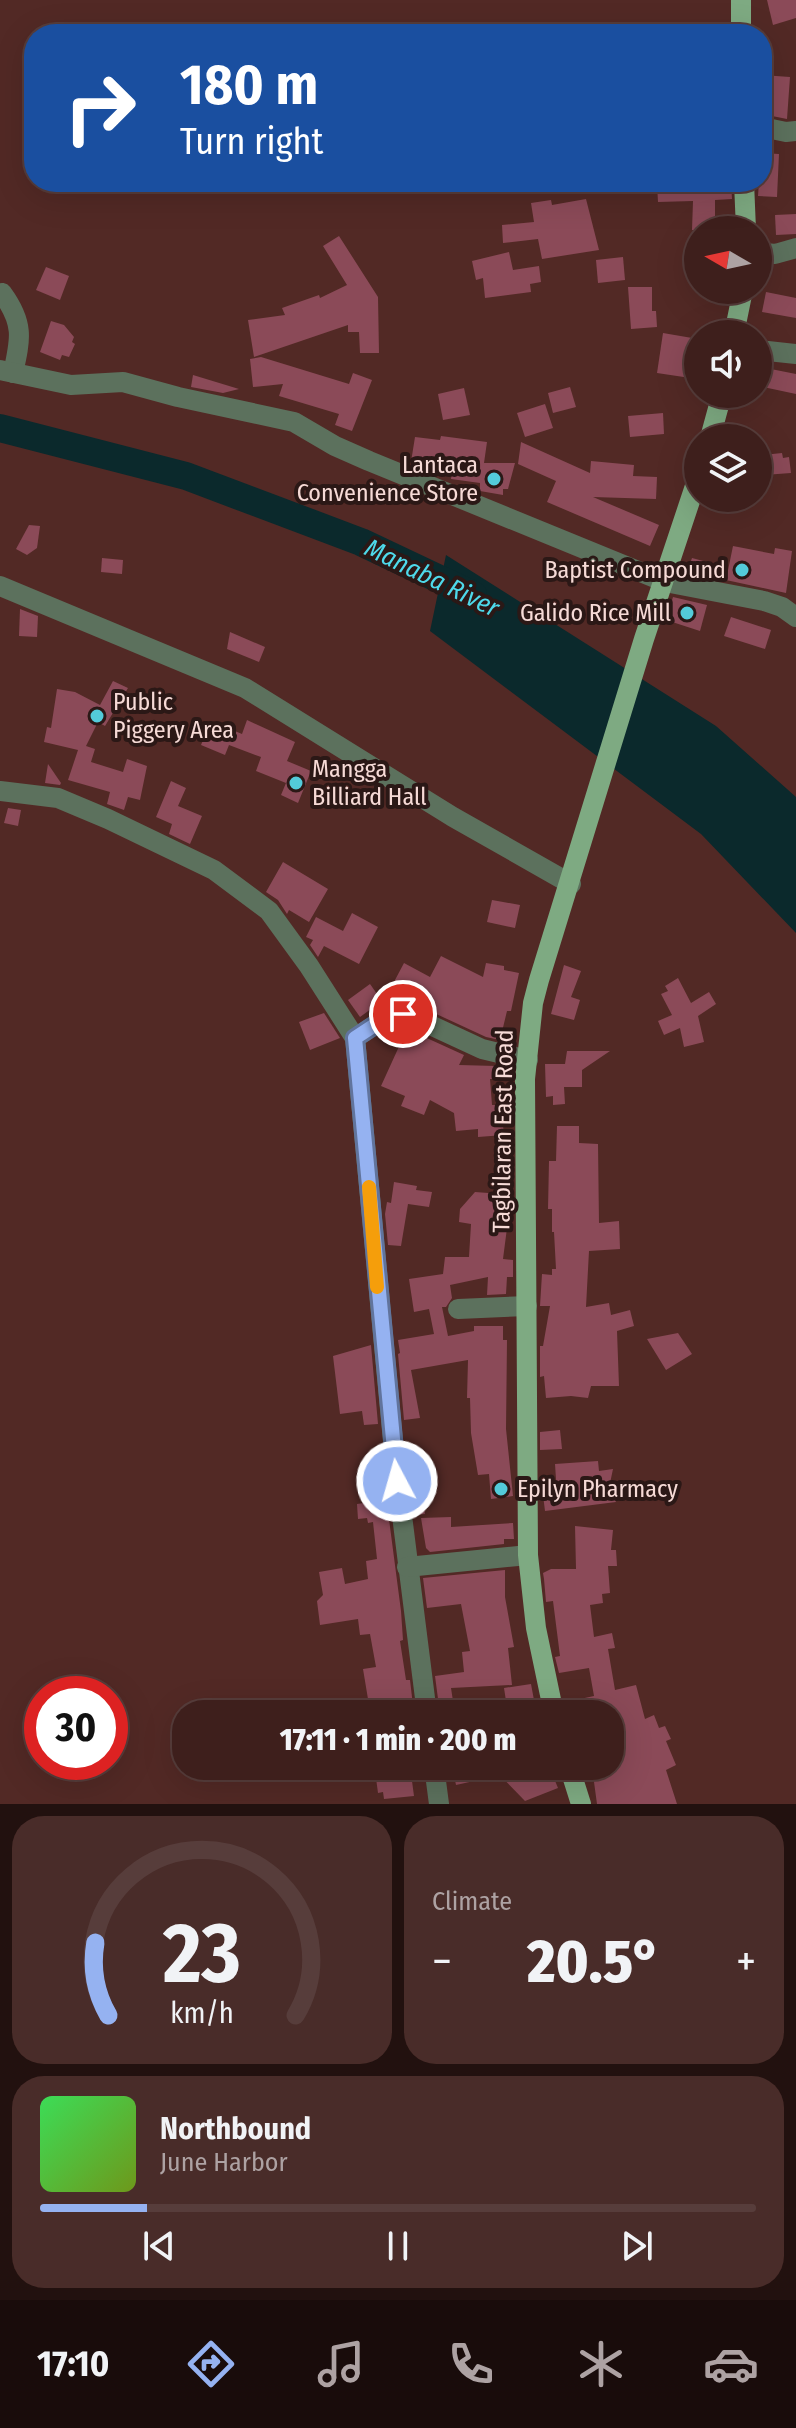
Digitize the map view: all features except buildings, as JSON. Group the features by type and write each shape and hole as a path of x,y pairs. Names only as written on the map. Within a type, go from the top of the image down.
{"main road":[{"path":"741,0 741,24"},
{"path":"744,192 745,216"},
{"name":"Tagbilaran East Road","path":"551,1700 536,1628 528,1555 525,1079 533,1003 644,639 687,512"},
{"path":"573,1780 581,1804"}],"street":[{"path":"772,129 796,131"},
{"path":"772,254 796,248"},
{"path":"2,293 19,321 20,334 6,371 71,385 123,382 294,422 369,461 665,582 764,601 782,607 796,617"},
{"path":"772,351 796,354"},
{"path":"0,586 245,688 453,817 572,879"},
{"path":"0,791 58,798 214,870 269,911 355,1038 407,1567 425,1700"},
{"path":"355,1038 387,1017 403,1014 482,1049 528,1060"},
{"path":"458,1309 527,1306"},
{"path":"407,1567 528,1555"},
{"path":"436,1780 439,1804"}],"water":[{"path":"446,555 716,726 796,797 796,933 701,834 430,631"}],"waterway":[{"name":"Manaba River","path":"0,428 186,476 361,542 473,595"}],"slow traffic":[{"path":"369,1187 377,1287"}],"place":[{"name":"Lantaca Convenience Store","path":"494,479"},
{"name":"Baptist Compound","path":"742,570"},
{"name":"Galido Rice Mill","path":"687,613"},
{"name":"Public Piggery Area","path":"97,716"},
{"name":"Mangga Billiard Hall","path":"296,783"},
{"name":"Epilyn Pharmacy","path":"501,1489"}],"route":[{"path":"397,1481 355,1038 387,1017 403,1014"}]}
